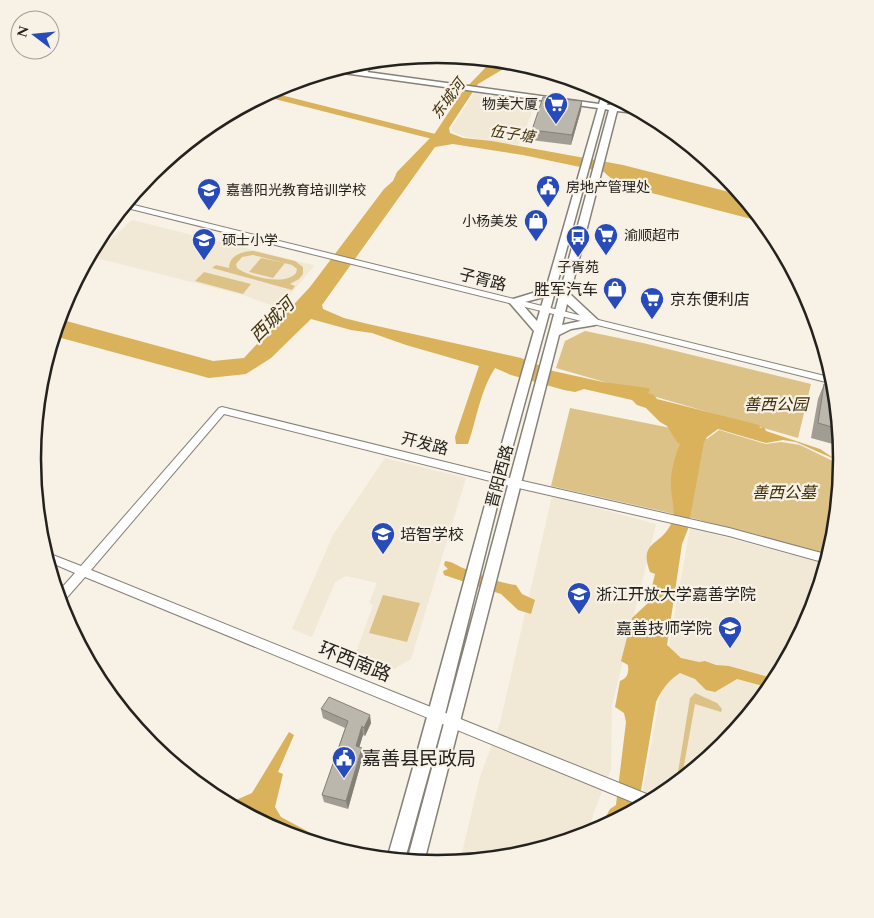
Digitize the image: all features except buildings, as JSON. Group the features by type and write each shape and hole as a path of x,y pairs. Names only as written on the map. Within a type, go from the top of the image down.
{"main road":[{"path":"355,72 612,104"},
{"path":"357,72 364,73"},
{"name":"晋阳西路","path":"398,853 437,714 498,478 604,100"},
{"name":"晋阳西路","path":"418,854 614,105"},
{"path":"540,330 514,302 552,291"},
{"path":"564,294 576,307 596,322"},
{"path":"554,333 568,326 596,322"}],"street":[{"name":"子胥路","path":"132,207 824,380"},
{"name":"开发路","path":"82,571 168,475 222,410 514,483 668,518 820,556"},
{"name":"环西南路","path":"55,560 641,798"},
{"path":"64,592 82,571"}],"shaded area":[{"path":"486,67 503,69 478,84 449,128 450,133 463,138 492,141 623,165 729,192 752,219 617,184 604,172 523,155 453,144 435,147 322,305 323,309 344,318 368,324 521,358 553,371 603,382 648,388 650,389 648,393 654,395 657,399 759,425 760,428 764,427 766,431 820,449 833,457 833,458 796,442 783,440 766,443 718,429 707,437 704,442 688,529 682,544 667,645 681,658 729,666 767,677 761,686 737,679 715,692 706,690 695,679 680,673 672,679 663,689 656,702 640,799 606,817 610,809 616,805 626,722 624,713 615,707 620,681 626,677 628,671 628,665 621,661 632,618 648,603 655,574 650,572 647,562 649,549 667,531 674,515 671,476 680,444 667,426 660,422 646,408 637,405 632,400 584,389 575,392 564,390 511,375 495,368 482,395 468,444 456,444 455,437 479,366 372,333 351,330 311,319 271,358 246,374 209,378 60,338 66,321 213,361 244,358 310,287 384,189 393,181 397,172 435,133 463,91"},
{"path":"475,92 537,100 519,145 466,137 453,132 452,127"},
{"path":"186,153 155,181 176,161"},
{"name":"硕士小学","path":"132,220 314,266 279,308 243,295 96,258 105,243"},
{"name":"培智学校","path":"385,458 466,478 411,659 394,669 355,655 373,605 369,603 377,583 346,576 335,582 312,637 292,629 333,535"},
{"name":"浙江开放大学嘉善学院","path":"552,496 656,524 612,706 611,769 591,824 564,834 514,847 462,854 480,777 500,723"},
{"name":"嘉善技师学院","path":"690,528 819,562 812,586 792,634 780,657 751,700 735,720 698,757 642,798"},
{"path":"445,561 490,578 516,585 522,594 535,600 531,614 518,610 501,594 444,575 443,571 448,569 444,565"},
{"path":"289,732 294,735 278,772 283,774 275,807 281,817 315,835 286,825 236,800 252,793"}],"green space":[{"path":"250,251 295,261 303,267 303,274 299,279 290,284 295,286 292,290 212,268 216,265 229,268 234,257","holes":["253,255 292,265 297,269 296,273 291,277 276,280 250,274 237,268 236,264 242,257"]},
{"path":"261,258 285,263 273,278 249,272"},
{"path":"204,272 251,284 243,294 195,281"},
{"name":"善西公园","path":"585,331 643,343 811,384 798,438 556,368 565,341"},
{"name":"善西公墓","path":"570,408 666,427 707,439 719,430 766,444 781,442 800,445 833,461 829,511 821,553 692,518 551,486"},
{"path":"383,595 420,603 407,642 369,633"},
{"path":"695,693 717,703 722,709 721,712 695,704 683,769 679,772 678,772 690,698"}],"waterway":[{"name":"伍子塘","path":"277,97 448,140"}],"place":[{"name":"物美大厦","path":"556,125"},
{"name":"房地产管理处","path":"548,208"},
{"name":"嘉善阳光教育培训学校","path":"209,211"},
{"name":"小杨美发","path":"536,242"},
{"name":"渝顺超市","path":"606,256"},
{"name":"子胥苑","path":"578,258"},
{"name":"硕士小学","path":"204,261"},
{"name":"胜军汽车","path":"615,310"},
{"name":"京东便利店","path":"652,320"},
{"name":"培智学校","path":"383,555"},
{"name":"浙江开放大学嘉善学院","path":"579,615"},
{"name":"嘉善技师学院","path":"730,649"},
{"name":"嘉善县民政局","path":"344,779"}],"water label":[{"name":"东城河","path":"448,99"},
{"name":"西城河","path":"272,320"}]}
